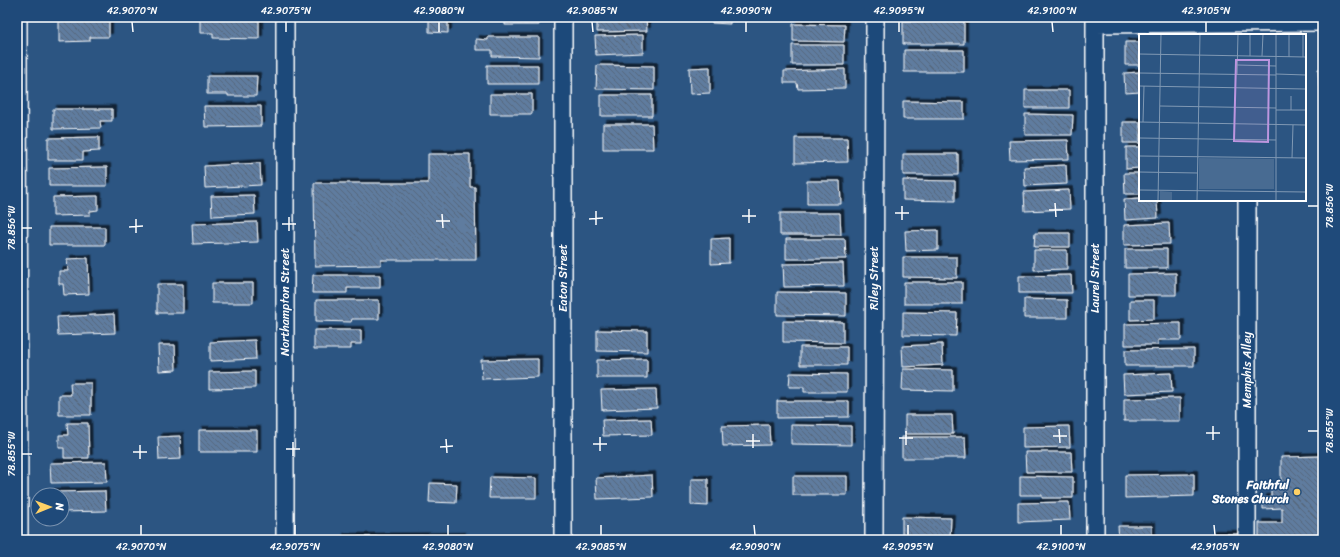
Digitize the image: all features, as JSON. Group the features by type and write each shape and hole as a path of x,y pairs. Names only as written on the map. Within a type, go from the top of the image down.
{"street":[{"path":"18,17 19,540"},
{"name":"Northampton Street","path":"285,17 285,540"},
{"name":"Eaton Street","path":"563,17 563,540"},
{"name":"Riley Street","path":"874,540 875,17"},
{"path":"1095,20 1248,29 1323,22"},
{"name":"Laurel Street","path":"1095,20 1095,540"},
{"name":"Memphis Alley","path":"1247,540 1248,201"}],"building":[{"path":"200,17 259,18 259,39 213,38 213,33 200,33"},
{"path":"429,17 448,17 448,33 429,32"},
{"path":"505,17 539,17 539,25 505,25"},
{"path":"597,17 646,17 647,31 597,32"},
{"path":"712,17 730,17 730,24 712,23"},
{"path":"59,20 109,20 109,37 90,37 90,41 59,42"},
{"path":"903,21 964,21 964,44 903,44"},
{"path":"793,24 845,25 844,42 793,41"},
{"path":"643,35 643,53 596,55 595,36"},
{"path":"488,37 539,37 539,57 492,56 492,50 476,50 476,39 488,40"},
{"path":"1125,42 1139,42 1139,65 1125,65"},
{"path":"792,45 844,45 844,65 792,65"},
{"path":"904,50 964,50 964,72 904,72"},
{"path":"487,65 538,65 538,84 487,84"},
{"path":"597,65 654,66 654,90 596,89"},
{"path":"710,67 710,93 690,94 689,68"},
{"path":"845,69 845,88 798,89 797,83 784,83 784,71"},
{"path":"1318,69 1323,69 1323,87 1319,87"},
{"path":"1139,72 1139,92 1125,93 1124,73"},
{"path":"207,76 257,76 256,96 207,94"},
{"path":"1025,90 1069,90 1069,108 1025,108"},
{"path":"490,94 532,94 532,114 490,114"},
{"path":"601,95 652,95 652,116 601,116"},
{"path":"903,101 964,102 964,119 903,119"},
{"path":"204,106 261,106 261,126 205,127"},
{"path":"53,109 112,109 112,121 100,121 101,128 53,129"},
{"path":"1025,114 1073,115 1072,135 1025,135"},
{"path":"1123,122 1139,122 1139,143 1123,143"},
{"path":"603,124 652,124 653,149 603,149"},
{"path":"99,137 99,151 83,152 83,160 48,160 48,138"},
{"path":"795,138 847,138 848,162 795,163"},
{"path":"1068,140 1069,159 1010,160 1009,141"},
{"path":"1126,147 1139,147 1139,168 1126,169"},
{"path":"428,154 470,154 470,187 475,187 476,260 381,260 381,265 315,266 314,183 428,183"},
{"path":"903,154 958,154 958,175 903,175"},
{"path":"260,163 261,185 205,188 204,166"},
{"path":"1066,165 1067,184 1025,186 1024,167"},
{"path":"107,167 107,186 49,186 49,168"},
{"path":"1124,173 1139,173 1139,194 1125,194"},
{"path":"903,180 955,181 955,201 903,200"},
{"path":"807,181 840,181 841,204 807,204"},
{"path":"1069,190 1070,209 1025,211 1024,192"},
{"path":"254,195 255,214 212,216 211,196"},
{"path":"98,196 98,210 90,211 90,215 53,216 53,197"},
{"path":"1139,198 1139,201 1157,201 1158,218 1125,220 1124,199"},
{"path":"780,213 840,213 841,235 780,235"},
{"path":"257,222 258,242 193,244 192,224"},
{"path":"1169,223 1170,244 1124,245 1124,225"},
{"path":"49,227 105,227 105,245 49,245"},
{"path":"938,230 938,250 906,251 905,231"},
{"path":"1035,233 1070,233 1070,247 1034,247"},
{"path":"729,238 729,263 711,264 711,239"},
{"path":"786,239 845,239 846,259 786,259"},
{"path":"1125,249 1167,249 1167,268 1125,268"},
{"path":"1034,250 1067,250 1067,269 1034,270"},
{"path":"903,257 957,257 957,278 903,277"},
{"path":"88,258 89,294 64,295 63,284 59,284 59,271 68,271 67,259"},
{"path":"843,263 844,286 784,287 783,264"},
{"path":"1176,273 1176,295 1128,295 1128,274"},
{"path":"313,275 380,275 380,288 347,288 347,293 312,293"},
{"path":"1071,275 1072,293 1019,293 1019,276"},
{"path":"904,282 962,282 962,304 904,304"},
{"path":"212,283 253,283 253,303 212,303"},
{"path":"157,284 183,284 183,313 157,313"},
{"path":"777,292 846,293 846,316 777,315"},
{"path":"1024,299 1067,300 1067,318 1024,318"},
{"path":"316,300 379,300 379,319 352,319 351,322 316,321"},
{"path":"1130,300 1154,300 1154,319 1130,320"},
{"path":"903,312 957,313 956,336 903,335"},
{"path":"114,314 115,333 58,335 57,317"},
{"path":"783,321 843,322 843,343 783,342"},
{"path":"1181,323 1181,340 1158,340 1158,345 1125,345 1125,324"},
{"path":"314,330 361,330 361,344 351,344 351,349 314,349"},
{"path":"597,330 647,331 647,352 597,351"},
{"path":"255,340 256,359 210,361 210,342"},
{"path":"942,344 943,365 903,367 902,346"},
{"path":"158,345 175,345 176,370 159,371"},
{"path":"800,347 847,347 847,365 800,365"},
{"path":"1194,349 1194,366 1125,366 1125,350"},
{"path":"538,359 538,377 482,379 481,360"},
{"path":"647,359 647,378 597,378 597,360"},
{"path":"903,369 953,370 953,391 902,390"},
{"path":"255,371 255,388 209,389 209,372"},
{"path":"790,373 847,374 847,392 804,392 804,387 789,387"},
{"path":"1171,373 1172,392 1124,394 1123,375"},
{"path":"70,383 91,383 91,415 59,415 59,395 71,395"},
{"path":"656,389 657,408 602,410 601,390"},
{"path":"1180,398 1180,421 1124,421 1124,399"},
{"path":"777,401 849,401 849,417 777,418"},
{"path":"905,415 952,415 953,434 905,434"},
{"path":"651,419 652,435 603,436 602,420"},
{"path":"67,423 88,423 89,458 64,458 64,448 59,448 59,435 68,435"},
{"path":"769,425 770,445 723,446 722,426"},
{"path":"791,425 851,426 851,445 791,444"},
{"path":"1069,426 1070,447 1023,448 1023,427"},
{"path":"199,430 257,430 257,452 199,452"},
{"path":"180,436 181,459 159,460 158,437"},
{"path":"902,437 965,437 966,458 902,458"},
{"path":"1025,452 1071,452 1072,472 1026,472"},
{"name":"Faithful Stones Church","path":"1323,456 1323,540 1259,540 1259,523 1282,523 1282,508 1263,509 1263,498 1271,498 1271,486 1281,485 1281,457"},
{"path":"106,462 107,482 51,483 50,463"},
{"path":"1194,474 1194,496 1125,498 1125,475"},
{"path":"652,475 653,497 597,499 596,478"},
{"path":"793,476 847,476 847,495 793,495"},
{"path":"1020,476 1073,477 1073,498 1042,498 1042,495 1020,495"},
{"path":"490,477 536,478 536,498 489,498"},
{"path":"691,479 708,479 708,506 691,505"},
{"path":"430,483 457,484 456,503 429,502"},
{"path":"105,491 106,511 70,512 70,492"},
{"path":"1069,502 1070,520 1018,522 1018,503"},
{"path":"902,517 951,518 950,539 902,539"},
{"path":"1118,526 1152,526 1152,540 1119,540"},
{"path":"1211,534 1240,534 1240,540 1211,540"},
{"path":"462,536 462,540 340,540 340,537"}],"place":[{"name":"Faithful Stones Church","path":"1297,492"}]}
